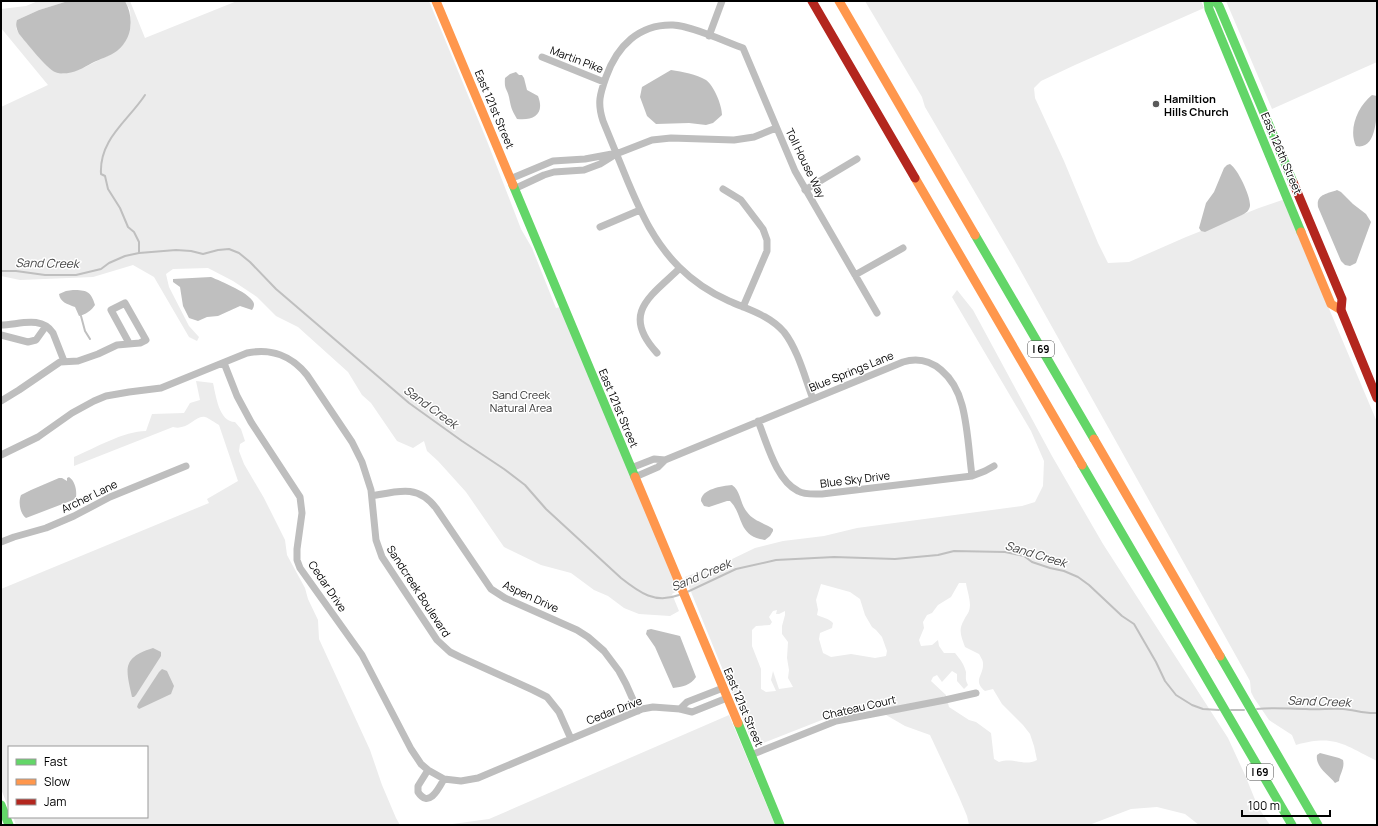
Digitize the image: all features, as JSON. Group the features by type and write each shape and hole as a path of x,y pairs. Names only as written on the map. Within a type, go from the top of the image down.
{"main road":[{"name":"East 121st Street","path":"436,1 780,825"},
{"name":"I 69","path":"812,1 1292,825"},
{"name":"I 69","path":"839,1 1318,825"},
{"name":"East 126th Street","path":"1208,1 1209,9 1331,304 1340,310"},
{"name":"East 126th Street","path":"1215,1 1219,6 1228,27 1342,299 1340,310 1377,398"},
{"path":"1,805 9,825"}],"street":[{"path":"709,36 722,1"},
{"name":"Toll House Way","path":"813,399 794,350 784,334 770,320 744,306 731,302 709,290 689,276 665,252 654,236 640,210 616,154 603,121 599,106 600,96 609,68 618,52 627,42 644,31 674,25 682,26 743,48 776,128 805,190 877,313"},
{"name":"Martin Pike","path":"542,58 604,82"},
{"path":"514,189 554,172 584,170 600,164 616,154 639,144 671,138 734,140 754,137 776,128"},
{"path":"510,179 553,161 585,159 616,154"},
{"path":"805,190 857,159"},
{"path":"723,189 741,200 763,229 767,240 767,251 744,306"},
{"path":"600,227 640,210"},
{"path":"855,275 903,248"},
{"path":"657,353 645,337 640,325 639,316 647,300 680,268"},
{"path":"1,401 56,364 64,361 78,360 98,354 117,345 140,343 146,340 125,303 111,310 129,343"},
{"path":"1,325 40,322 52,333 64,361"},
{"path":"1,334 28,342 36,340 46,326"},
{"name":"Sandcreek Boulevard","path":"1,455 38,438 72,413 106,396 161,388 247,353 264,351 285,356 298,364 307,375 358,452 366,472 372,496 376,540 379,551 399,584 437,640 450,652 547,697 556,706 571,739"},
{"name":"Blue Springs Lane","path":"633,472 654,460 666,460 902,362 914,360 930,362 937,366 946,375 960,398 964,415 972,476"},
{"name":"Cedar Drive","path":"224,363 237,396 251,422 300,497 302,513 297,549 300,568 362,655 411,749 421,764 428,770 444,779 461,781 478,778 638,711 652,707 680,709 692,712 727,698"},
{"name":"Blue Sky Drive","path":"758,421 780,474 798,491 807,494 822,494 972,476 994,466"},
{"name":"Archer Lane","path":"1,542 46,528 74,516 110,497 186,466"},
{"name":"Aspen Drive","path":"372,496 407,491 418,493 427,498 436,508 491,588 505,598 577,630 598,645 619,671 638,711"},
{"path":"680,709 687,702 723,688"},
{"name":"Chateau Court","path":"751,755 836,721 976,693"},
{"path":"428,770 418,786 420,795 424,798 432,797 444,779"}],"green space":[{"name":"Sand Creek Natural Area","path":"38,1 68,1 39,10 17,20 16,28 19,34 48,67 63,74 81,69 117,51 124,43 131,26 130,10 125,1 130,1 145,38 237,1 429,1 487,141 521,229 532,248 556,308 560,307 679,590 672,594 679,611 670,616 639,614 624,608 608,596 594,590 571,573 541,565 504,547 466,492 427,451 424,441 413,448 397,441 371,403 362,395 348,372 298,327 276,316 257,297 233,281 208,268 173,269 166,274 169,287 189,326 199,337 197,341 189,337 154,277 133,265 93,277 20,280 1,276 1,107 48,85 1,28 1,9 26,6"},
{"path":"865,1 1201,1 1204,8 1041,81 1034,88 1035,98 1108,263 1129,262 1186,237 1285,199 1286,207 1377,422 1377,761 1347,746 1330,741 1309,742 1296,745 1292,735 1269,720 1254,698 1251,692 1250,681 1014,259 925,107 922,97"},
{"path":"1226,1 1377,1 1377,62 1272,109"},
{"path":"957,290 973,310 1052,456 1103,544 1228,738 1258,807 1270,825 1199,825 1185,814 1157,807 1131,809 1089,825 969,825 959,797 930,735 905,726 874,708 832,716 761,744 751,739 685,577 728,561 755,548 783,541 824,536 857,528 1022,506 1035,502 1043,486 1044,461 1031,431 952,297","holes":["959,583 966,583 970,608 962,624 961,633 965,647 979,654 983,661 979,684 985,691 993,689 1002,704 1030,734 1037,760 1028,763 1009,761 999,762 994,759 991,733 976,722 969,720 949,707 946,695 931,681 933,677 937,675 942,682 952,671 957,674 957,681 964,689 968,685 964,666 955,653 944,653 939,646 938,640 932,645 921,646 919,640 924,628 923,622 927,615 932,613 938,605 951,597","821,584 850,592 860,599 865,615 872,627 882,637 887,651 886,656 875,658 851,654 831,657 823,653 819,639 820,633 832,628 833,623 817,615 818,610 816,600","777,610 776,614 785,611 782,634 788,642 788,678 793,687 779,689 773,671 771,680 776,691 766,692 761,689 761,669 752,646 752,630 756,626 770,625 772,622 769,617 773,611"]},
{"path":"196,381 213,383 219,407 225,418 235,422 241,429 245,441 240,444 239,451 244,464 264,498 285,540 287,555 305,588 308,599 318,620 319,639 370,750 382,785 400,825 16,825 13,818 148,818 148,746 8,746 8,806 1,789 1,589 209,503 207,499 238,481 219,425 205,417 198,418 183,427 173,427 74,466 74,457 119,437 146,431 152,414 184,413 190,403 200,400"},
{"path":"729,715 775,825 445,825 489,819"}],"shaded area":[{"path":"68,1 125,1 131,20 129,34 122,46 117,51 79,70 64,74 55,72 47,66 19,34 16,24 17,20 39,10"},
{"path":"671,70 685,72 706,80 717,96 721,106 722,115 713,123 706,125 689,123 656,124 647,116 640,97 642,87"},
{"path":"516,72 519,75 522,75 527,90 538,96 540,102 539,112 528,119 517,119 505,87 505,78"},
{"path":"1372,95 1377,96 1375,128 1369,142 1363,146 1356,146 1353,132 1356,118 1362,105"},
{"path":"1230,164 1237,171 1246,190 1250,202 1249,209 1246,213 1205,232 1201,231 1199,228 1206,203 1214,192 1224,168"},
{"path":"1337,190 1366,214 1371,222 1356,263 1350,266 1345,265 1341,261 1318,207 1320,197"},
{"path":"211,277 236,288 248,296 254,304 252,310 240,306 218,316 207,317 198,321 189,318 183,306 180,287 173,282 173,279"},
{"path":"73,290 81,290 90,294 95,305 92,309 79,316 75,307 61,299 59,294"},
{"path":"69,477 73,481 76,489 76,497 73,500 26,518 22,514 20,508 21,495 59,478 67,481 67,478"},
{"path":"732,485 737,491 745,509 750,515 773,529 770,536 765,540 756,538 745,530 730,501 709,507 704,506 701,501 704,494 708,491 718,487"},
{"path":"651,629 680,636 696,677 692,682 673,688 655,647 646,634 647,630"},
{"path":"153,648 161,652 161,656 136,695 132,697 128,679 128,666 135,656"},
{"path":"162,669 167,671 174,686 171,694 139,709 137,707 138,704"},
{"path":"1320,753 1343,760 1339,781 1335,783 1320,767 1317,755"}],"waterway":[{"path":"139,253 139,242 134,232 128,227 120,208 108,189 105,176 101,174 102,162 110,140 145,95"},
{"name":"Sand Creek","path":"1,271 16,271 45,275 76,275 101,269 109,263 125,256 139,253 176,250 191,251 203,254 229,249 239,253 250,262 276,289 409,403 525,485 546,509 621,578 648,596 662,598 679,595"},
{"path":"81,316 85,331 90,339"},
{"name":"Sand Creek","path":"685,593 736,569 776,560 834,557 895,559 938,555 954,551 1005,552 1024,556 1032,562 1064,571 1078,577 1089,585 1122,616 1134,624 1165,681 1176,695 1192,705 1203,709 1219,710"},
{"name":"Sand Creek","path":"1257,709 1338,709 1377,713"},
{"name":"Sand Creek","path":"1231,710 1244,710"}],"traffic: fast":[{"path":"1208,1 1209,9 1301,232"},
{"path":"1215,1 1219,6 1293,182"},
{"path":"513,185 635,477"},
{"path":"975,235 1094,439"},
{"path":"1082,465 1292,825"},
{"path":"1220,656 1318,825"},
{"path":"738,723 780,825"},
{"path":"1,805 9,825"}],"traffic: slow":[{"path":"436,1 513,185"},
{"path":"839,1 975,235"},
{"path":"915,178 1082,465"},
{"path":"1301,232 1331,304 1341,310"},
{"path":"1094,439 1220,656"},
{"path":"635,477 738,723"}],"traffic: jam":[{"path":"812,1 915,178"},
{"path":"1293,182 1342,299 1341,310 1377,398"}],"place":[{"name":"Hamiltion Hills Church","path":"1156,104"}]}
